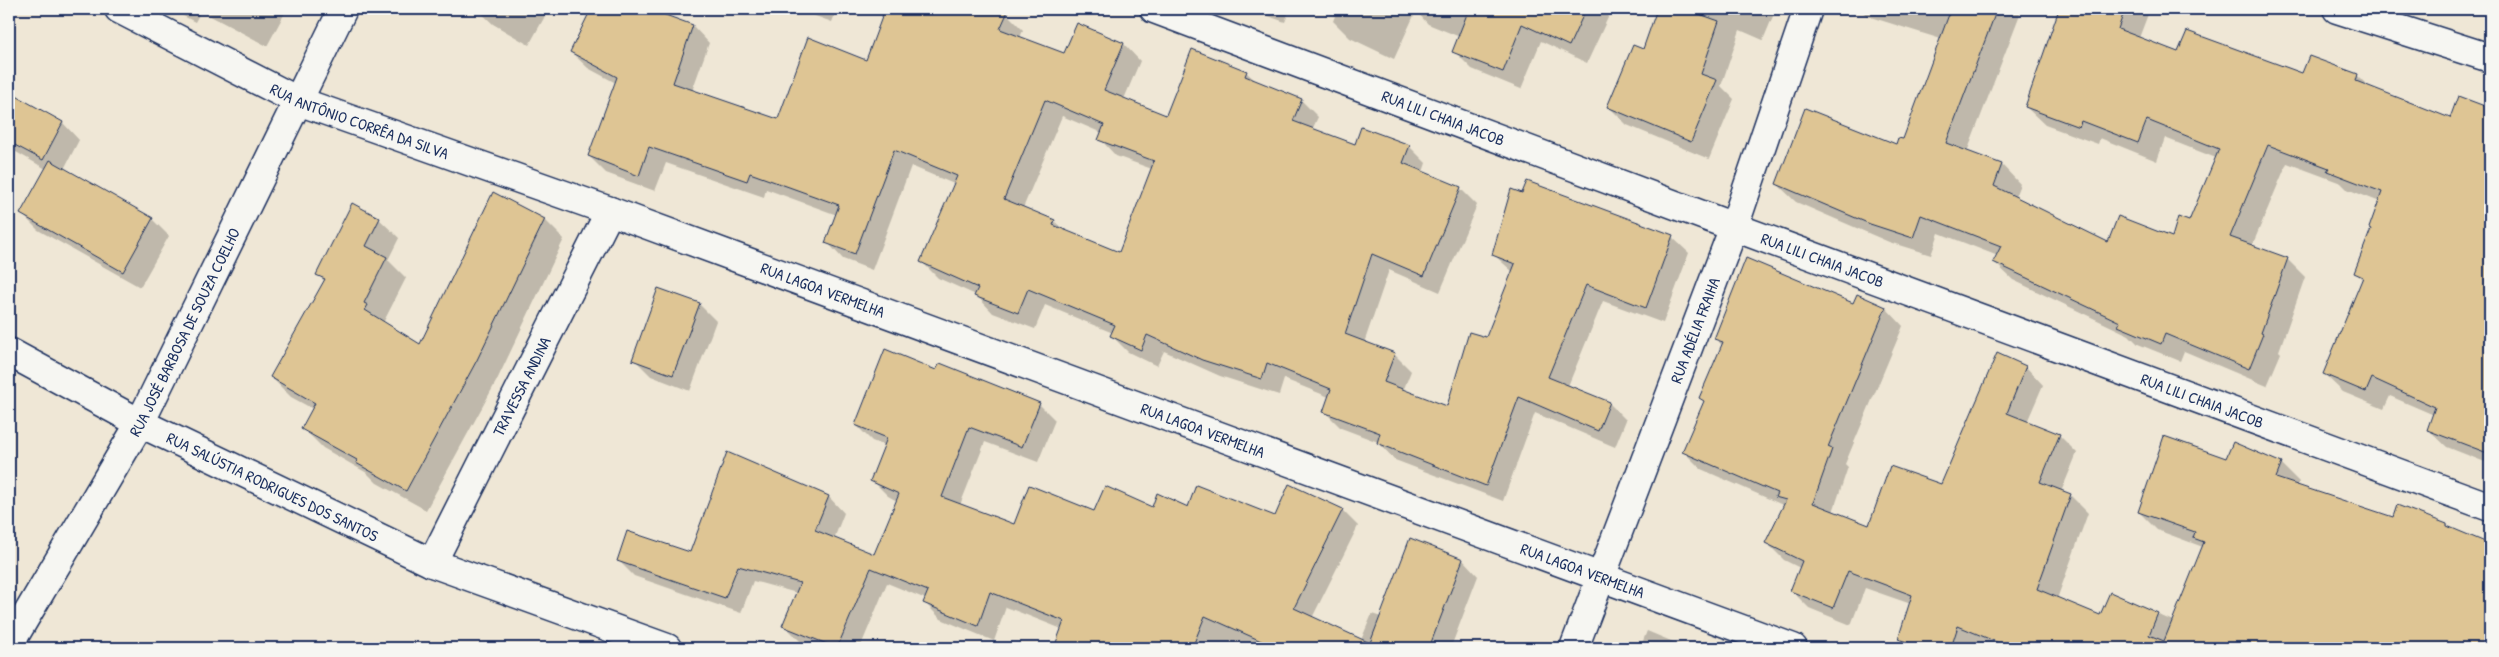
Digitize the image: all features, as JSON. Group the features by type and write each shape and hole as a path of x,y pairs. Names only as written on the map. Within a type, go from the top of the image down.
{"street":[{"name":"RUA ANTÔNIO CORRÊA DA SILVA","path":"119,9 298,101 610,211"},
{"name":"RUA JOSÉ BARBOSA DE SOUZA COELHO","path":"9,645 140,422 343,9"},
{"name":"RUA LILI CHAIA JACOB","path":"1154,9 1734,227 2490,507"},
{"name":"RUA ADÉLIA FRAIHA","path":"1574,648 1734,227 1808,9"},
{"path":"2337,9 2490,58"},
{"name":"TRAVESSA ANDINA","path":"432,563 610,211"},
{"name":"RUA LAGOA VERMELHA","path":"610,211 1794,648"},
{"name":"RUA SALÚSTIA RODRIGUES DOS SANTOS","path":"9,352 140,422 432,563 667,648"}],"building":[{"path":"591,9 649,9 693,25 673,83 778,119 808,37 866,60 885,9 1009,9 1000,29 1064,53 1077,23 1124,43 1104,90 1166,115 1192,49 1247,71 1245,76 1302,99 1293,121 1355,144 1361,127 1410,145 1403,163 1461,187 1424,276 1372,254 1345,334 1395,353 1384,382 1447,406 1469,332 1486,337 1515,264 1492,255 1511,189 1522,193 1527,181 1673,235 1646,308 1586,285 1548,377 1610,402 1598,431 1519,397 1486,486 1377,443 1380,433 1323,412 1331,389 1267,363 1262,379 1202,360 1147,335 1141,350 1110,336 1115,325 1028,289 1018,313 974,296 978,288 920,262 957,176 894,150 855,254 825,243 839,205 750,173 747,181 649,147 639,176 588,156 617,77 570,52","holes":["1045,100 1104,125 1098,140 1154,161 1119,252 1053,225 1055,220 1004,199"]},
{"path":"1469,9 1586,9 1569,46 1522,24 1503,72 1452,52"},
{"path":"1657,9 1685,9 1719,21 1701,74 1717,80 1691,142 1607,107 1633,45 1643,49"},
{"path":"1951,9 1997,9 1946,143 2002,164 1994,186 2108,242 2118,216 2172,237 2178,217 2189,221 2219,149 2147,120 2138,143 2081,121 2079,127 2025,107 2059,9 2125,9 2118,29 2178,52 2187,31 2302,73 2309,56 2358,74 2356,81 2450,118 2458,96 2490,108 2490,454 2427,430 2435,407 2372,378 2366,392 2323,374 2363,277 2354,273 2371,229 2369,228 2382,192 2327,171 2329,168 2268,145 2230,237 2288,258 2261,333 2263,334 2249,369 2165,334 2161,344 2118,326 2120,322 1993,262 2001,246 1921,215 1913,238 1870,224 1776,184 1805,108 1896,144 1898,138 1903,139"},
{"path":"9,92 63,122 43,160 9,142"},
{"path":"50,160 153,218 123,272 20,214"},
{"path":"493,192 545,219 477,360 406,491 356,463 357,460 301,429 315,403 270,377 325,279 316,275 352,203 380,218 366,246 387,257 364,303 368,305 365,310 420,344"},
{"path":"1746,258 1853,303 1857,294 1886,307 1828,447 1832,449 1813,503 1869,525 1890,466 1941,484 1997,353 2026,366 2007,413 2060,434 2040,482 2071,494 2037,589 2100,615 2110,592 2158,613 2149,635 2164,641 2204,542 2193,538 2195,532 2138,512 2164,436 2226,458 2233,442 2282,463 2276,478 2393,517 2397,505 2447,524 2447,526 2490,544 2490,648 2011,648 1958,626 1951,648 1924,648 1898,639 1912,595 1848,571 1833,608 1790,591 1802,561 1765,543 1786,500 1775,497 1777,493 1682,452 1704,401 1699,398 1723,342 1714,339"},
{"path":"658,288 700,303 673,375 632,360"},
{"path":"885,349 936,370 940,363 1040,403 1022,447 969,427 942,497 1014,524 1029,485 1094,511 1105,486 1152,507 1157,493 1188,507 1196,485 1275,516 1289,484 1343,509 1294,608 1370,643 1410,538 1463,559 1429,648 1277,648 1205,616 1192,648 1054,648 1064,621 990,592 978,626 923,603 928,591 871,568 837,648 782,626 800,583 738,566 725,598 617,561 627,531 690,552 727,452 829,496 815,530 874,554 899,494 870,481 887,438 855,425"}]}
